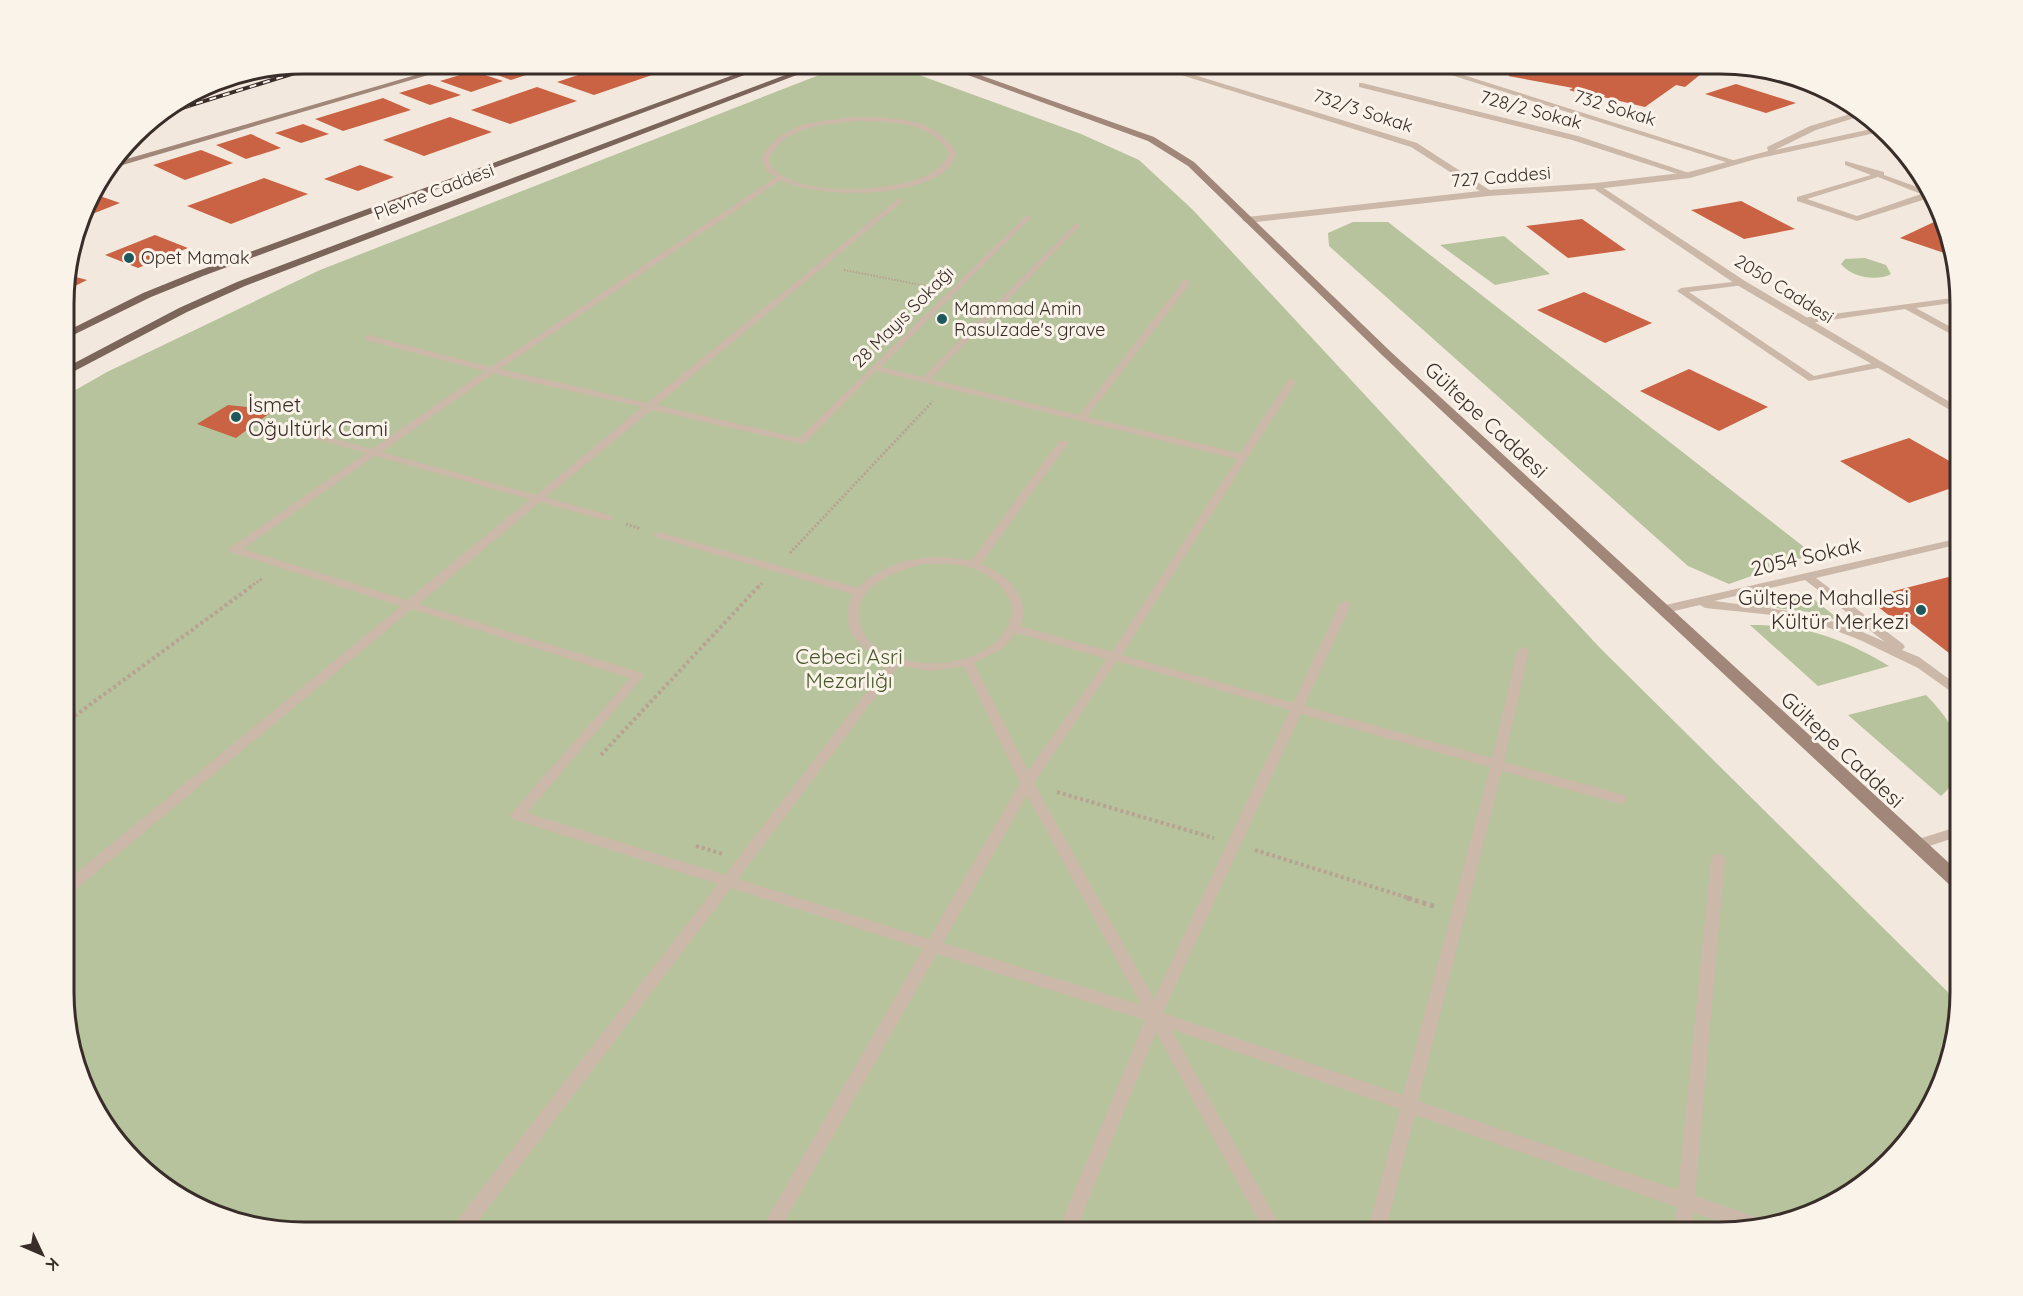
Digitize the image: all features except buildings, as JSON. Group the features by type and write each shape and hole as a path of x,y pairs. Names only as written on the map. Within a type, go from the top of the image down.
{"main road":[{"path":"131,152 397,74"},
{"path":"120,164 428,74"},
{"name":"Plevne Caddesi","path":"73,332 147,295 199,274 741,74"},
{"name":"Plevne Caddesi","path":"73,369 183,310 241,284 795,74"},
{"name":"Gültepe Caddesi","path":"970,74 1151,139 1191,164 1247,220 1661,610 1950,876"}],"street":[{"name":"732/3 Sokak","path":"1183,74 1414,145 1489,193"},
{"name":"732 Sokak","path":"1452,74 1735,162"},
{"name":"728/2 Sokak","path":"1362,85 1564,135 1690,175"},
{"name":"727 Caddesi","path":"1754,157 1813,128 1853,116"},
{"name":"727 Caddesi","path":"1247,220 1489,193 1596,186 1690,175 1754,157 1871,131"},
{"name":"2050 Caddesi","path":"1596,186 1742,283 1950,408"}],"lane":[{"path":"874,119 911,123 934,131 948,141 953,153 947,165 930,176 904,185 872,190 838,191 809,187 781,177 770,170 765,159 768,148 782,137 827,122 874,119"},
{"path":"1848,163 1920,191"},
{"path":"1881,174 1800,200 1857,219 1924,197"},
{"path":"781,177 492,370 234,550 638,676 517,814 1154,1016 1410,1103 1743,1221"},
{"path":"73,883 899,200"},
{"name":"28 Mayıs Sokağı","path":"650,405 801,441 1028,217"},
{"path":"924,381 1076,225"},
{"path":"1082,417 1186,282"},
{"path":"1742,283 1681,291 1812,379 1878,365"},
{"path":"1803,321 1950,300"},
{"path":"1906,306 1950,331"},
{"path":"368,338 492,370 650,405"},
{"path":"874,368 1243,457"},
{"path":"774,1222 1027,783 1115,656 1291,382"},
{"path":"276,426 536,500 608,518"},
{"path":"974,565 1063,442"},
{"path":"659,535 861,592"},
{"name":"2054 Sokak","path":"1661,610 1950,543"},
{"path":"924,561 949,561 974,565 995,574 1010,587 1018,603 1018,621 1008,637 991,651 967,662 939,666 910,664 884,657 865,643 854,627 853,609 861,592 877,577 899,567 924,561"},
{"path":"1808,576 1950,687"},
{"path":"1695,603 1769,611 1827,623 1876,642 1922,664"},
{"path":"1070,1222 1154,1016 1345,606"},
{"path":"1013,628 1620,799"},
{"path":"1379,1222 1497,764 1523,651"},
{"path":"466,1222 897,661"},
{"path":"967,662 1027,783 1269,1222"},
{"path":"1917,845 1950,833"},
{"path":"1684,1222 1718,859"}],"path":[{"path":"820,266 952,291"},
{"path":"600,756 934,400"},
{"path":"608,518 659,535"},
{"path":"73,717 280,565"},
{"path":"688,844 744,860"}],"green space":[{"name":"Cebeci Asri Mezarlığı","path":"822,74 916,74 1081,134 1139,160 1193,210 1600,648 1950,994 1948,1023 1942,1052 1919,1108 1902,1133 1882,1155 1860,1175 1835,1192 1779,1215 1735,1222 288,1222 244,1215 188,1192 163,1175 141,1155 112,1120 91,1081 81,1052 75,1023 73,993 73,391 107,372 320,270"},
{"path":"1353,222 1388,222 1813,554 1729,584 1688,566 1329,246 1328,233"},
{"path":"1504,236 1550,274 1495,285 1440,245"},
{"path":"1865,258 1886,265 1891,274 1879,278 1865,277 1851,272 1841,264 1845,259"},
{"path":"1805,592 1842,622 1809,612 1750,605"},
{"path":"1750,625 1788,627 1823,635 1855,648 1889,666 1818,686"},
{"path":"1926,695 1950,724 1950,785 1941,796 1848,715"}],"railway":[{"path":"182,108 292,74"}],"place":[{"name":"Opet Mamak","path":"129,258"},
{"name":"Mammad Amin Rasulzade's grave","path":"942,319"},
{"name":"İsmet Oğultürk Cami","path":"236,417"},
{"name":"Gültepe Mahallesi Kültür Merkezi","path":"1921,610"}]}
